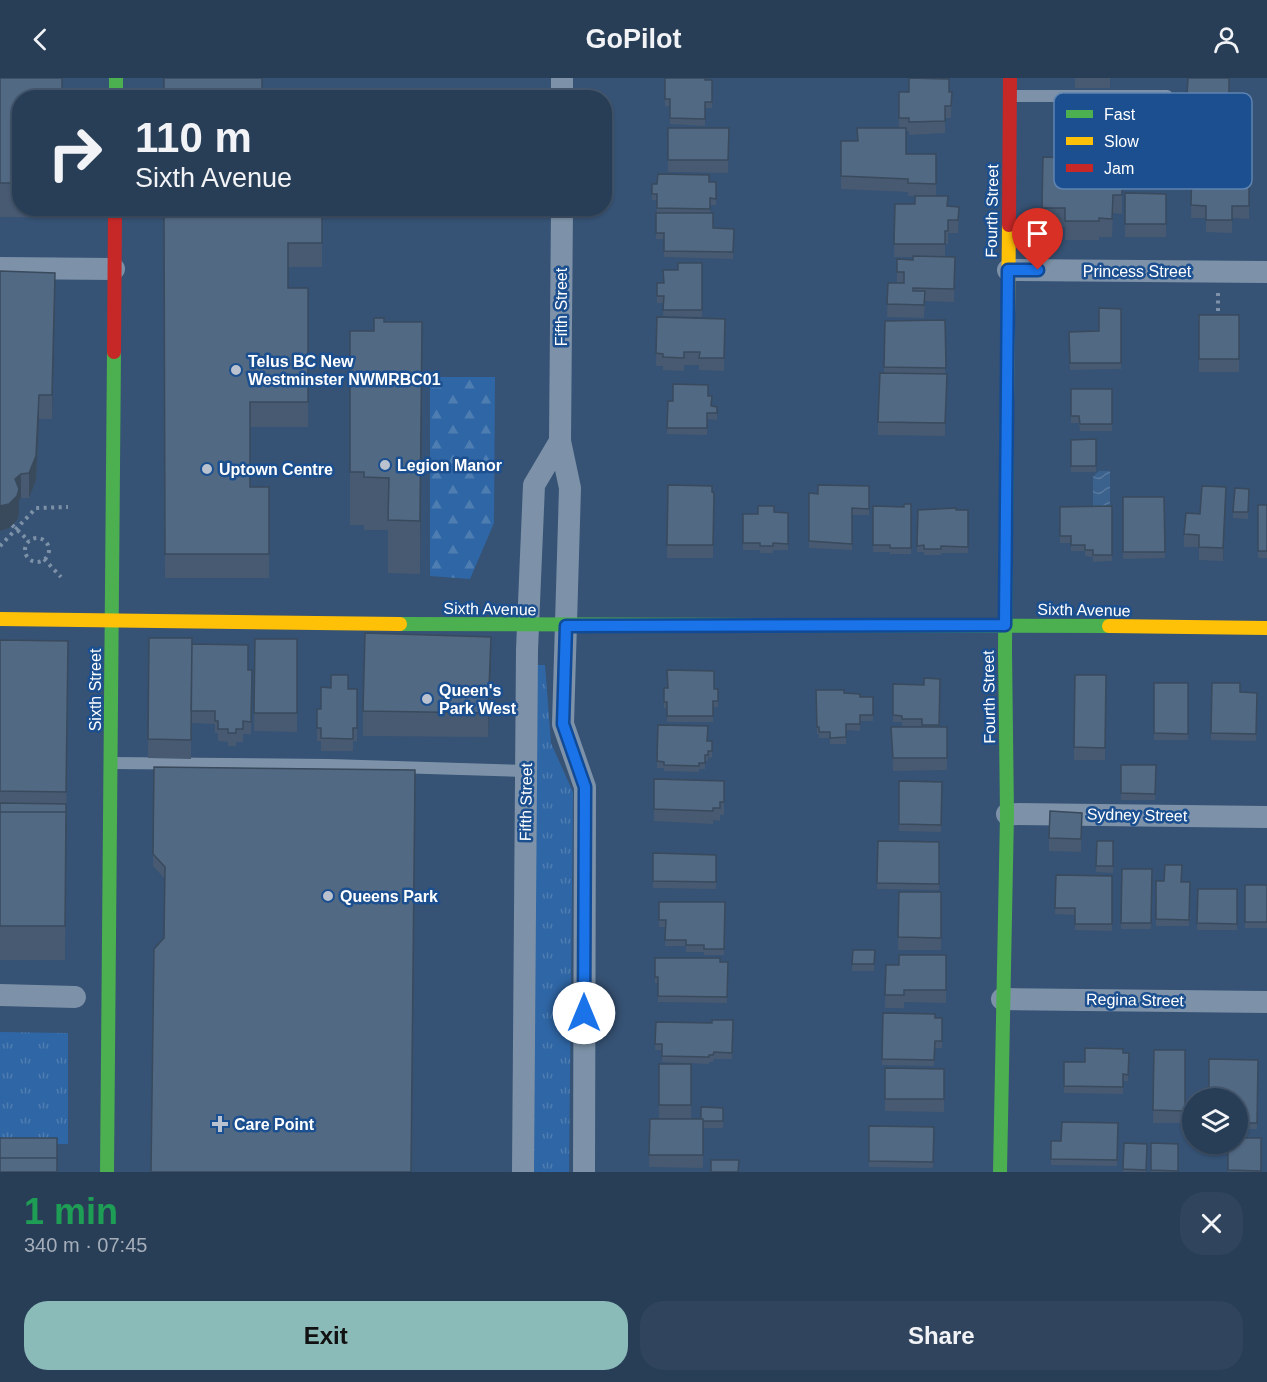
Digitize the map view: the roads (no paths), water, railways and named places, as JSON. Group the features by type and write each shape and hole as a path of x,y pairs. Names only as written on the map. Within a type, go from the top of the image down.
{"street":[{"name":"Fourth Street","path":"1000,1172 1007,814 1005,625 1010,78"},
{"name":"Sixth Street","path":"107,1172 115,216"},
{"name":"Fifth Street","path":"562,216 560,441 570,488 563,724 585,787 584,1172"},
{"path":"0,268 114,269"},
{"name":"Princess Street","path":"1008,270 1267,272"},
{"name":"Fifth Street","path":"523,1172 528,626 534,485 560,441"},
{"name":"Sixth Avenue","path":"0,619 528,626 1005,625 1267,628"},
{"name":"Sydney Street","path":"1007,814 1267,817"},
{"path":"1,995 75,997"},
{"name":"Regina Street","path":"1002,999 1267,1002"}],"lane":[{"path":"1010,96 1054,96"},
{"path":"111,763 329,765 527,771"}],"water":[{"path":"1099,471 1110,471 1110,510 1093,510 1093,477"}],"place":[{"name":"Telus BC New Westminster NWMRBC01","path":"236,370"},
{"name":"Legion Manor","path":"385,465"},
{"name":"Uptown Centre","path":"207,469"},
{"name":"Queen's Park West","path":"427,699"},
{"name":"Queens Park","path":"328,896"},
{"name":"Care Point","path":"220,1124"}]}
